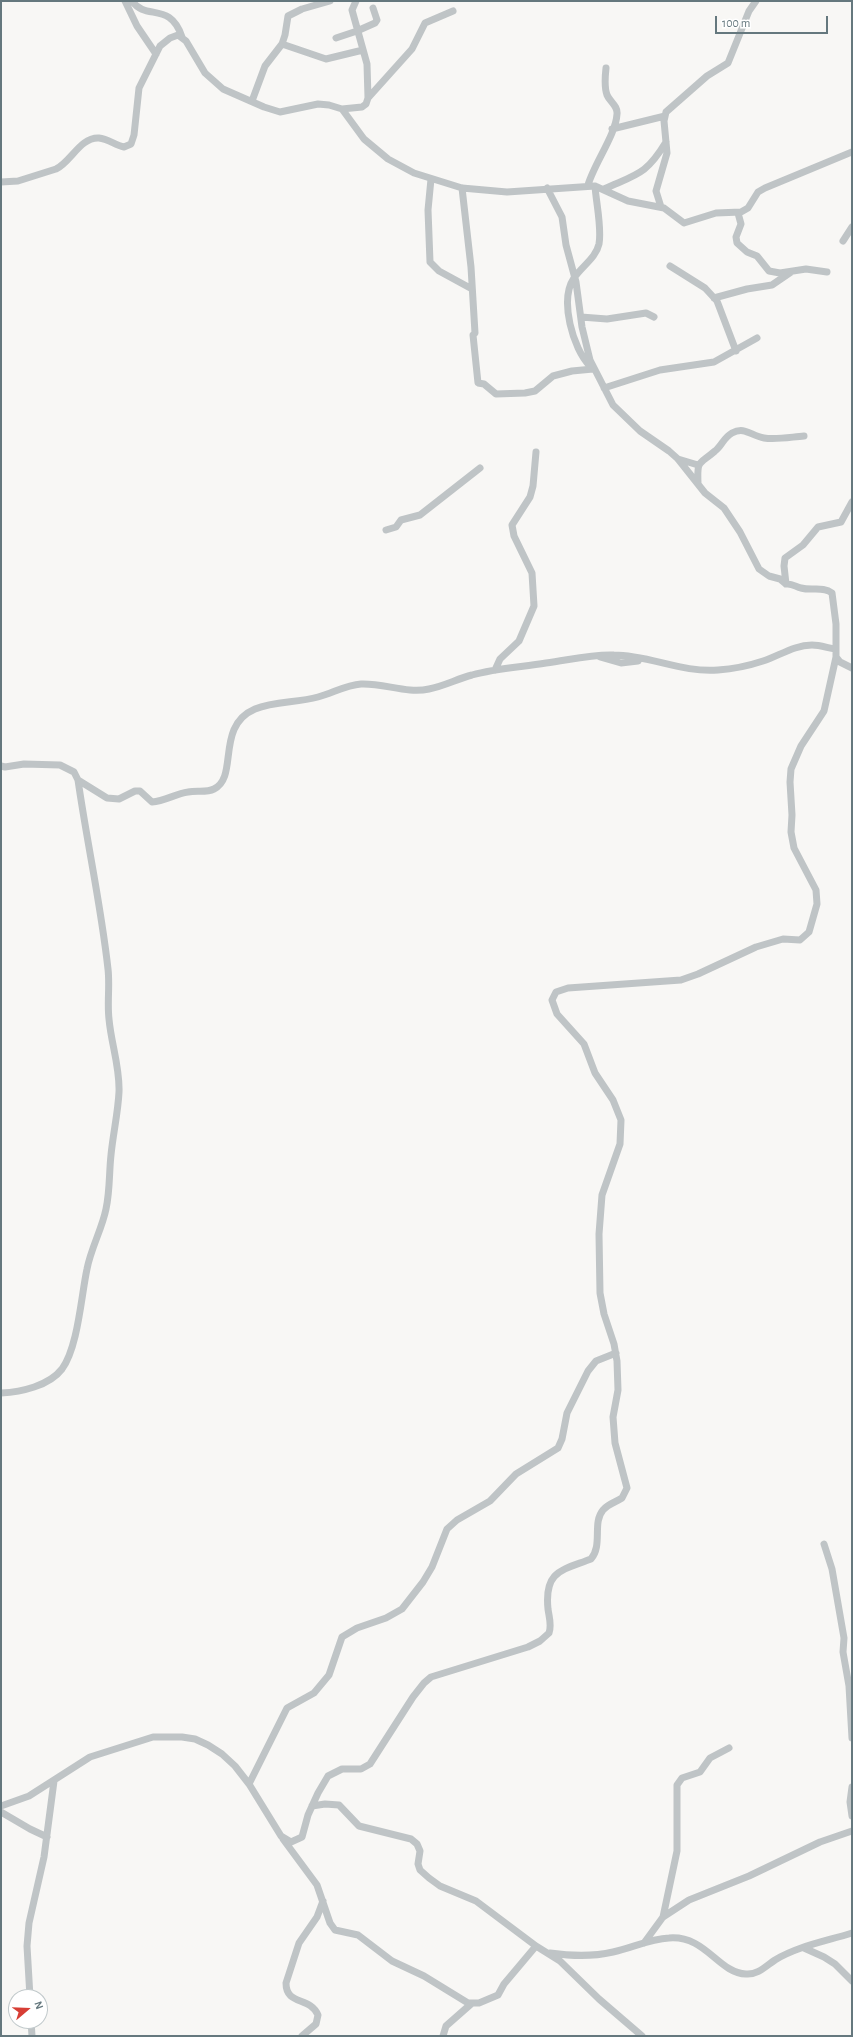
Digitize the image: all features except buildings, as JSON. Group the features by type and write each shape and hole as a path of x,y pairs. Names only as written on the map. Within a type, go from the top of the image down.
{"street":[{"path":"125,1 137,26 156,54"},
{"path":"132,1 137,7 160,12 176,23 182,38 192,50 204,73 210,80 223,89 280,112 318,104 330,104 342,109 362,107 366,104 368,98 368,70 352,10 348,1"},
{"path":"352,10 356,1"},
{"path":"612,129 665,116 676,102 707,76 728,63 749,11 756,1"},
{"path":"252,101 265,66 282,44 288,16 325,2"},
{"path":"336,38 357,31 376,22 373,8"},
{"path":"368,98 412,49 425,23 453,12"},
{"path":"1,182 18,181 56,169 62,166 80,147 97,138 108,140 124,147 131,144 134,135 138,88 164,42 178,35 182,38"},
{"path":"282,44 326,59 363,50"},
{"path":"593,369 586,362 573,336 568,301 569,290 574,277 593,257 599,244 591,186 595,166 605,148 617,113 615,106 607,94 606,68"},
{"path":"342,109 364,139 388,159 414,173 431,179 462,188 507,192 591,186 604,189 628,201 661,207 684,223 716,213 738,213 748,208 761,190 852,152"},
{"path":"661,207 656,191 666,156 665,116"},
{"path":"604,189 645,170 654,161 666,142"},
{"path":"431,179 428,199 429,260 439,271 472,289"},
{"path":"462,188 472,289 473,335 478,383 484,384 496,394 525,393 535,391 553,376 572,371 593,369"},
{"path":"280,1836 290,1842 302,1837 312,1806 328,1776 342,1769 361,1769 370,1764 413,1697 431,1677 528,1647 540,1641 549,1633 550,1624 548,1594 555,1575 565,1568 592,1559 596,1551 600,1514 608,1505 622,1498 625,1494 626,1482 618,1458 613,1427 613,1411 618,1390 616,1353 604,1314 600,1293 599,1234 602,1195 620,1144 621,1120 613,1100 595,1073 584,1044 557,1014 552,1000 556,992 568,988 681,980 698,974 756,947 783,939 800,940 805,938 809,932 818,904 816,890 794,848 791,832 791,769 801,746 824,711 835,653 836,624 832,593 827,590 802,588 790,583 786,584 780,579 768,576 759,569 726,511 706,493 678,459 640,431 617,410 593,369 585,342 562,217 547,188"},
{"path":"738,213 742,224 736,237 737,243 747,252 757,256 769,271 791,272 806,269 827,272"},
{"path":"843,241 852,228"},
{"path":"670,266 700,285 714,298 736,351"},
{"path":"714,298 747,289 772,286 791,272"},
{"path":"581,317 608,319 646,313 654,317"},
{"path":"604,388 660,370 714,362 757,338"},
{"path":"698,484 698,465 717,450 725,438 738,431 747,431 765,438 804,436"},
{"path":"495,670 500,659 519,641 534,606 532,573 514,536 512,524 530,497 533,486 536,452"},
{"path":"678,459 698,465"},
{"path":"386,530 396,528 401,520 420,515 480,468"},
{"path":"786,584 784,566 785,558 803,545 818,527 842,522 852,502"},
{"path":"78,780 97,793 114,800 135,791 140,791 152,802 159,802 188,792 204,792 214,789 223,780 231,733 237,722 254,710 270,704 319,697 350,686 362,684 418,691 430,689 473,675 495,670 594,656 620,655 694,670 720,670 741,668 763,661 791,649 814,645 835,653 840,662 852,668"},
{"path":"1,766 5,767 24,764 60,765 74,772 78,780 106,952 109,980 107,1005 119,1078 119,1092 111,1155 108,1202 90,1254 80,1305 80,1321 76,1327 64,1365 54,1377 44,1382 20,1391 1,1393"},
{"path":"249,1784 288,1708 314,1693 329,1675 342,1638 357,1628 386,1618 402,1609 423,1582 432,1567 447,1530 457,1520 490,1501 516,1474 558,1448 562,1439 567,1413 588,1371 596,1361 616,1353"},
{"path":"824,1544 832,1568 844,1638 843,1652 849,1686 852,1738"},
{"path":"1,1806 29,1796 90,1757 114,1748 153,1737 182,1737 196,1739 222,1754 235,1766 249,1784 280,1836 317,1885 330,1923 335,1930 358,1935 392,1961 424,1976 471,2004"},
{"path":"663,1916 677,1851 677,1785 682,1778 700,1772 710,1758 729,1748"},
{"path":"30,1989 27,1946 29,1923 47,1837 54,1781"},
{"path":"852,1787 850,1802 852,1816"},
{"path":"312,1806 325,1804 339,1805 359,1826 411,1839 417,1844 420,1851 418,1864 420,1870 429,1878 440,1886 476,1902 536,1946 560,1961 599,1999 642,2036"},
{"path":"1,1812 47,1837"},
{"path":"644,1942 663,1916 689,1900 749,1876 820,1842 852,1831"},
{"path":"302,2036 316,2024 318,2014 311,2004 293,1998 286,1989 286,1983 299,1943 317,1917 323,1901"},
{"path":"548,1953 578,1957 590,1956 614,1952 644,1942 669,1938 689,1940 701,1946 727,1967 746,1974 762,1970 784,1955 852,1933"},
{"path":"443,2036 446,2026 471,2004 479,2003 498,1995 504,1984 536,1946"},
{"path":"804,1948 835,1964 852,1981"}]}
